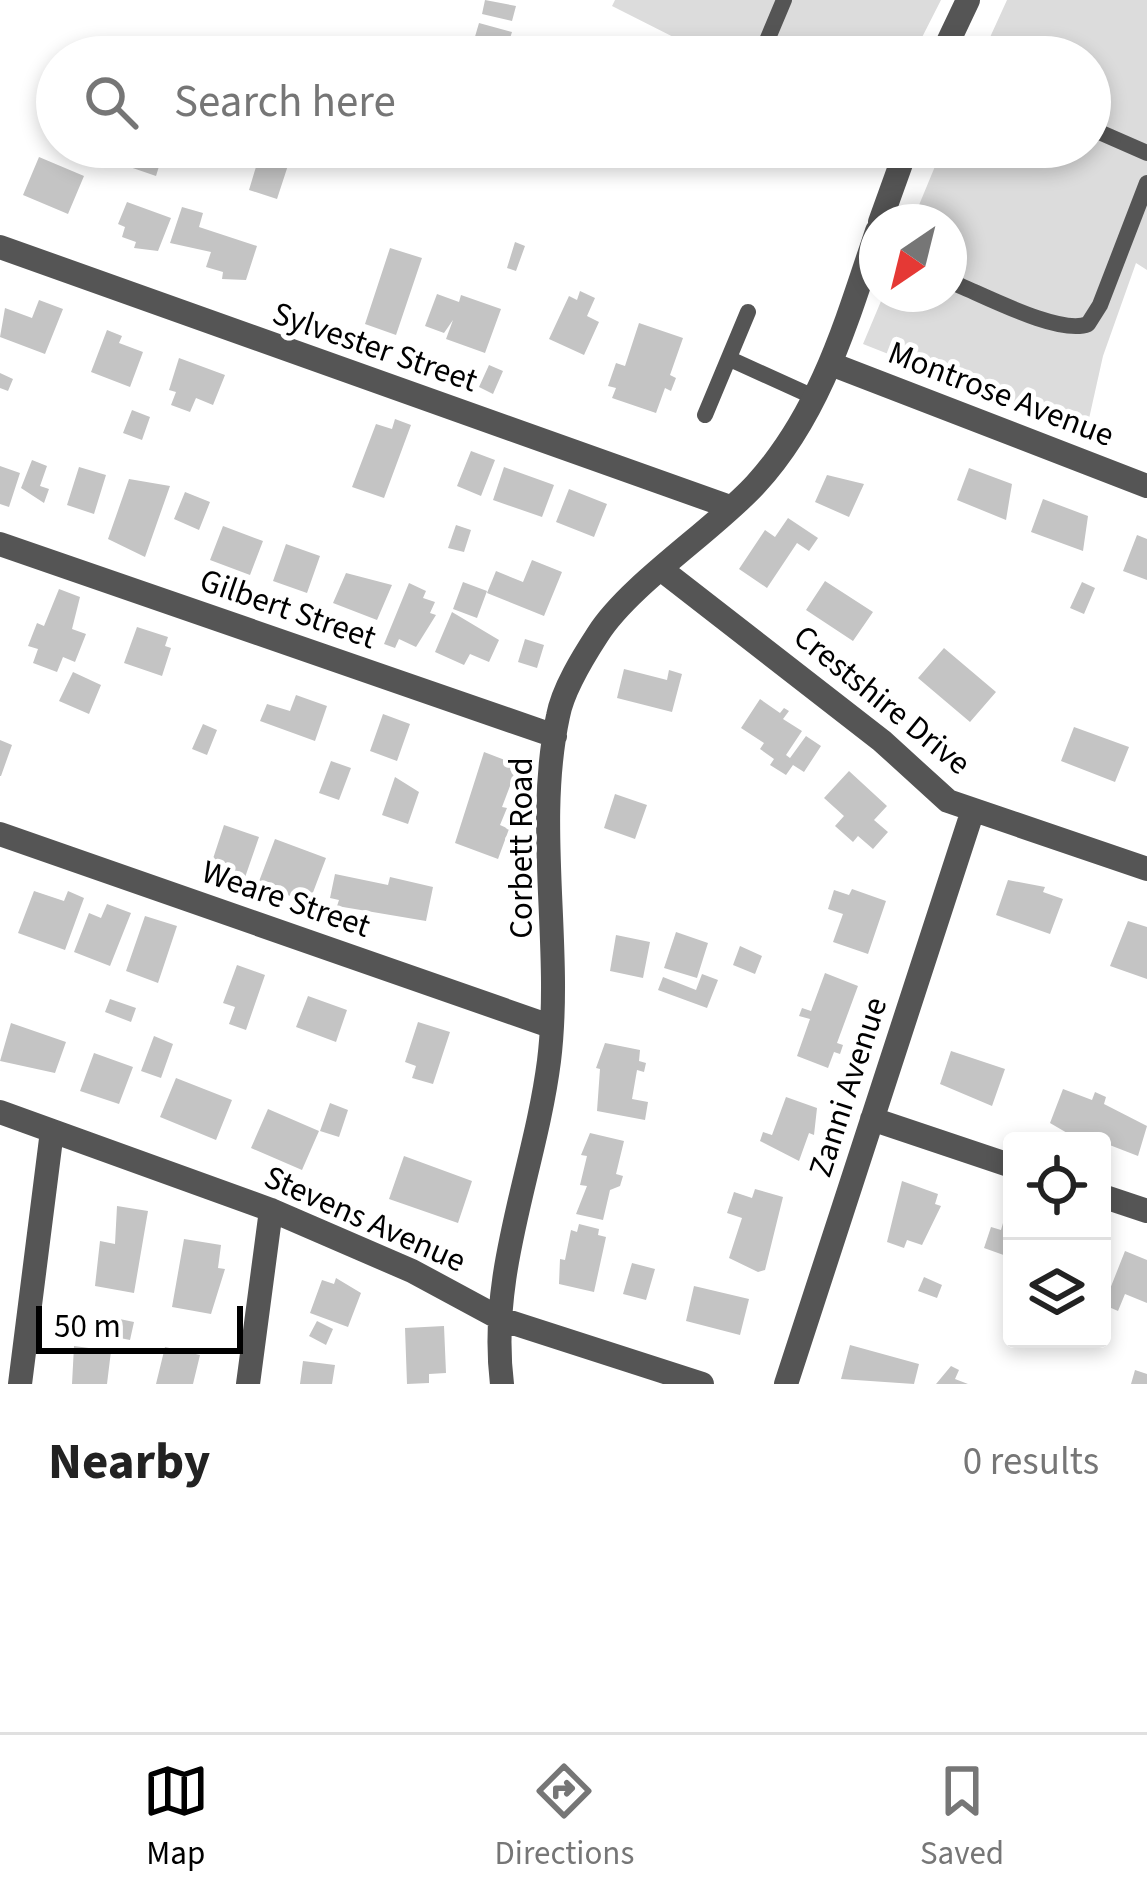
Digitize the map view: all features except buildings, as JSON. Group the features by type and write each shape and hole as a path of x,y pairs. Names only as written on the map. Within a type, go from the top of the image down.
{"street":[{"path":"951,36 968,0"},
{"path":"886,204 899,168"},
{"name":"Sylvester Street","path":"0,247 730,507"},
{"name":"Corbett Road","path":"502,1384 501,1319 512,1218 549,1063 558,711 600,630 756,484 816,398 859,285"},
{"name":"Montrose Avenue","path":"831,364 1147,486"},
{"name":"Gilbert Street","path":"0,544 555,736"},
{"name":"Crestshire Drive","path":"662,570 882,741 948,801 1147,869"},
{"name":"Zanni Avenue","path":"786,1384 973,810"},
{"name":"Weare Street","path":"0,834 550,1026"},
{"name":"Stevens Avenue","path":"0,1112 272,1210 412,1271 501,1319 703,1384"},
{"path":"872,1119 1003,1163"},
{"path":"20,1384 52,1131"},
{"path":"1111,1199 1147,1211"},
{"path":"248,1384 272,1210"}],"lane":[{"path":"769,36 784,0"},
{"path":"1111,137 1147,153"},
{"path":"967,287 1054,323 1084,326 1100,305 1147,183"},
{"path":"705,415 748,312"},
{"path":"730,359 816,398"}],"shaded area":[{"path":"615,0 941,0 923,36 671,36 612,6"},
{"path":"1007,0 1147,0 1147,270 1136,263 1103,356 1086,432 863,344 876,312 967,312 967,204 919,204 934,168 1111,168 1111,36 991,36"}]}
